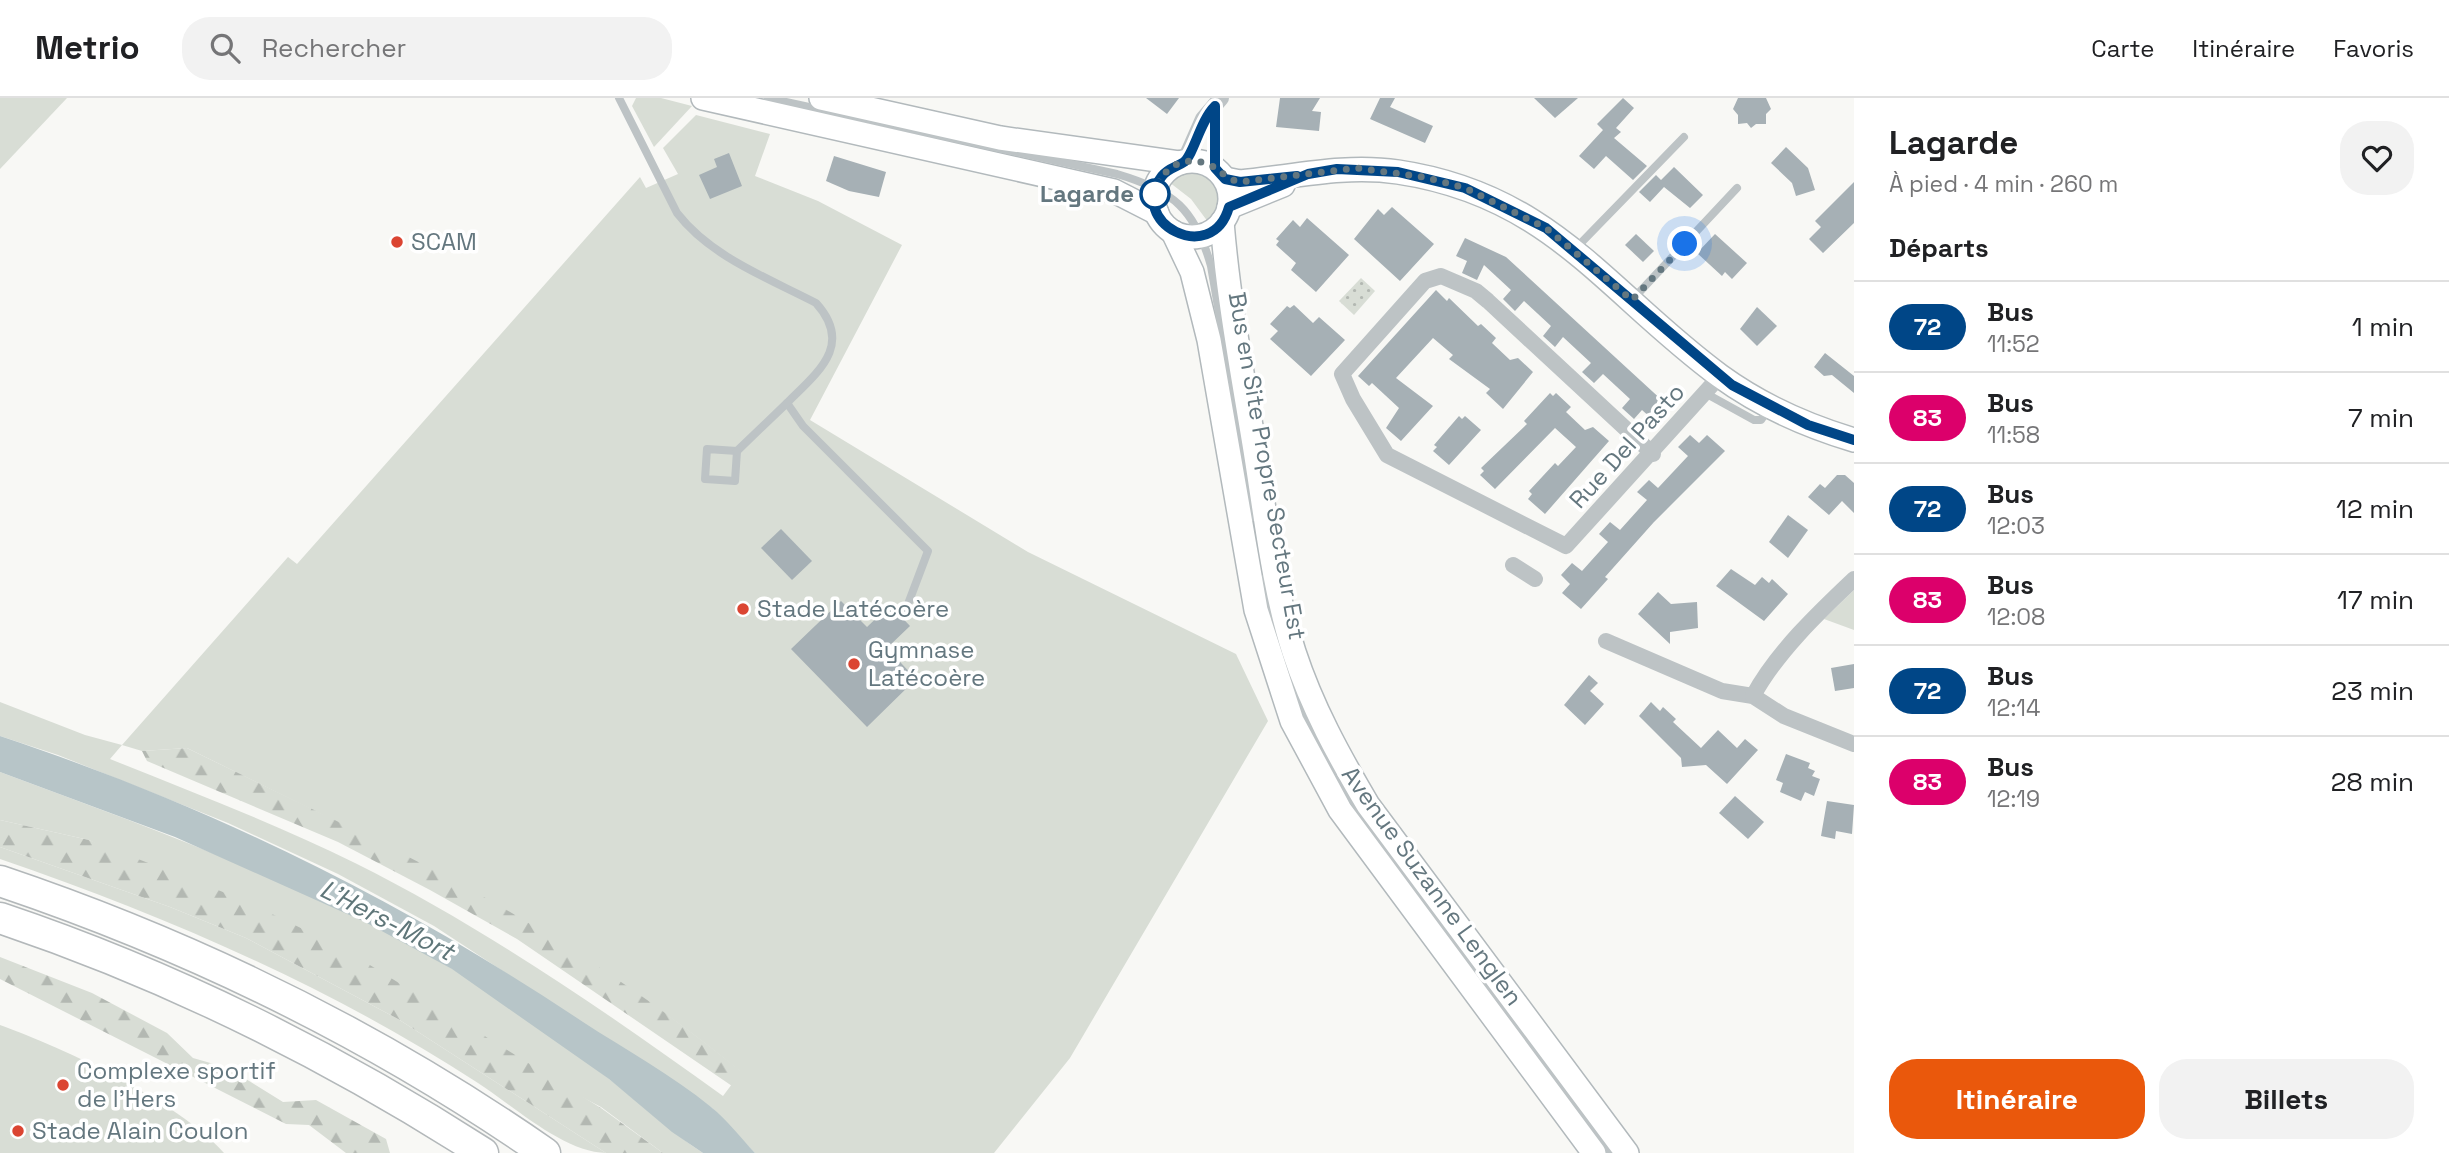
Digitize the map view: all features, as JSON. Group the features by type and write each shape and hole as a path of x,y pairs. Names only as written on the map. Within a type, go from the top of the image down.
{"highway":[{"path":"0,881 118,925 270,991 374,1045 545,1153"},
{"path":"0,918 130,967 277,1034 421,1113 483,1153"}],"street":[{"path":"704,98 1114,191 1157,213 1156,187 1163,175 1181,163 1203,119 1218,102"},
{"path":"821,98 1000,138 1181,163 1200,162 1240,182 1356,168 1440,181 1490,198 1521,213 1575,250 1632,300 1712,384 1808,425 1854,440"},
{"path":"1218,102 1220,174"},
{"name":"Avenue Suzanne Lenglen","path":"1220,174 1230,195 1226,215 1234,329 1281,601 1294,652 1316,709 1334,748 1368,805 1628,1153"},
{"path":"1173,232 1201,236 1226,215 1308,174"},
{"name":"Avenue Suzanne Lenglen","path":"1157,213 1173,232 1192,272 1207,329 1256,610 1292,721 1340,810 1594,1153"},
{"name":"Rue Del Pasto","path":"1653,454 1476,291 1441,275 1424,281 1346,366 1342,374 1353,399 1387,455 1566,546 1653,454 1712,384"},
{"path":"1513,565 1535,579"},
{"path":"1753,696 1781,657 1826,605 1854,579"},
{"path":"1606,641 1722,691 1753,696 1784,716 1854,744"}],"lane":[{"path":"619,98 677,213 689,228 705,242 816,303 830,318 833,343 826,362 737,451 735,481 705,480 707,449 737,451"},
{"name":"Bus en Site Propre Secteur Est","path":"768,98 1117,174 1156,187 1183,207 1201,236 1211,266 1256,528"},
{"path":"1575,250 1684,137"},
{"path":"1632,300 1737,188"},
{"path":"787,402 803,426 928,551 905,612"},
{"name":"Bus en Site Propre Secteur Est","path":"1262,567 1283,658 1305,716 1342,788 1610,1153"}],"green space":[{"path":"0,98 67,98 0,169"},
{"path":"636,98 661,98 692,106 654,147 632,106"},
{"name":"Stade Latécoère","path":"696,115 770,134 755,176 818,201 902,245 810,420 1028,552 1236,654 1268,721 1070,1058 994,1153 755,1153 712,1108 434,926 338,874 228,823 58,755 0,736 0,702 85,735 122,745 288,557 297,564 640,177 646,188 678,174 663,148","holes":["122,745 142,751 187,748 332,819 474,894 611,977 677,1022 741,1072 723,1096 544,972 403,888 295,835 110,759"]},
{"path":"1190,169 1206,172 1219,186 1220,208 1208,222 1191,199 1169,182 1177,174"},
{"path":"1361,278 1375,291 1354,315 1339,301"},
{"path":"1854,590 1854,630 1824,619"},
{"path":"187,748 400,852 512,913 630,988 742,1072 732,1086 517,939 338,842 147,761 142,751"},
{"path":"0,772 230,860 398,938 451,968 531,1021 703,1153 663,1153 601,1107 89,840 0,820"},
{"path":"0,820 89,840 241,899 344,949 601,1108 663,1153 606,1153 398,1019 246,938 170,907 0,847"},
{"path":"0,847 170,907 246,938 398,1019 606,1153 590,1151 557,1137 422,1048 306,985 185,930 0,859"},
{"path":"0,957 92,993 167,1033 193,1058 228,1068 283,1102 316,1100 386,1139 390,1153 346,1153 309,1125 286,1124 0,979"},
{"name":"Complexe sportif de l'Hers","path":"0,1025 119,1078 179,1115 224,1153 0,1153"}],"water":[{"name":"L'Hers-Mort","path":"0,736 78,763 228,825 301,859 444,935 665,1073 717,1112 755,1153 703,1153 672,1132 609,1079 452,969 365,922 175,837 0,772"}],"building":[{"path":"1146,98 1179,98 1167,114"},
{"path":"1280,98 1320,98 1312,111 1321,112 1319,131 1276,127"},
{"path":"1380,98 1395,98 1390,107 1433,126 1425,143 1370,119"},
{"path":"1534,98 1578,98 1555,118"},
{"path":"1623,98 1634,108 1616,128 1621,132 1614,138 1647,166 1633,180 1606,156 1594,169 1579,156 1603,130 1597,124"},
{"path":"1738,98 1766,98 1771,109 1766,114 1766,124 1756,124 1751,128 1747,123 1738,124 1738,115 1733,109"},
{"path":"1786,147 1808,168 1815,190 1796,196 1792,183 1771,163"},
{"path":"729,153 742,186 710,199 699,175 717,167 714,159"},
{"path":"834,156 886,172 879,197 849,191 826,181"},
{"path":"1674,167 1703,195 1690,208 1664,187 1650,202 1639,192 1656,175 1661,180"},
{"path":"1854,182 1854,223 1823,253 1809,239 1821,227 1815,221"},
{"path":"1392,207 1434,244 1400,281 1354,239 1378,209 1384,215"},
{"path":"1307,218 1349,255 1316,292 1291,270 1296,263 1276,245 1279,241 1276,239 1293,220 1300,227"},
{"path":"1636,234 1654,251 1643,262 1625,245"},
{"path":"1715,234 1747,263 1732,279 1725,272 1722,276 1697,253"},
{"path":"1465,238 1506,257 1665,403 1651,418 1642,410 1634,419 1622,408 1630,399 1603,374 1594,383 1582,372 1591,363 1563,337 1555,347 1543,336 1551,326 1524,301 1515,311 1503,299 1511,290 1484,265 1477,280 1462,273 1467,261 1456,256"},
{"path":"1436,290 1496,338 1492,343 1510,360 1518,358 1533,372 1503,409 1486,393 1490,389 1449,359 1453,355 1433,338 1396,378 1433,406 1401,441 1386,428 1399,408 1372,383 1369,386 1358,376"},
{"path":"1294,305 1313,323 1319,317 1345,340 1311,376 1270,339 1278,331 1270,324 1287,306 1290,308"},
{"path":"1757,307 1777,326 1757,346 1740,329"},
{"path":"1825,353 1854,376 1854,393 1832,375 1824,376 1814,367"},
{"path":"1550,393 1553,396 1556,393 1571,407 1566,412 1585,430 1593,427 1609,441 1545,514 1528,499 1532,494 1529,491 1555,463 1558,466 1576,447 1555,428 1495,489 1480,475 1484,471 1481,468 1527,424 1524,421"},
{"path":"1459,416 1462,419 1465,416 1481,430 1449,465 1433,451 1437,447 1434,445"},
{"path":"1690,435 1699,443 1707,435 1725,451 1654,522 1605,577 1608,579 1581,609 1562,593 1570,584 1561,575 1572,563 1582,571 1608,542 1599,534 1610,522 1620,530 1647,500 1637,492 1649,480 1658,488 1688,456 1678,447"},
{"path":"1837,475 1845,475 1854,483 1854,513 1842,501 1829,515 1808,497 1820,484 1825,488"},
{"path":"1788,515 1808,530 1788,558 1769,542"},
{"path":"781,529 812,561 792,580 761,548"},
{"path":"1731,569 1755,585 1762,577 1769,583 1772,579 1788,594 1764,621 1716,586"},
{"path":"1658,592 1671,604 1697,602 1698,628 1670,632 1670,644 1638,614"},
{"name":"Gymnase Latécoère","path":"841,601 867,627 890,605 910,626 887,648 916,679 867,727 791,649"},
{"path":"1854,664 1854,688 1835,691 1831,668"},
{"path":"1589,675 1598,683 1590,691 1604,704 1585,725 1564,705"},
{"path":"1651,702 1660,711 1663,707 1676,719 1673,722 1701,748 1718,730 1737,748 1745,739 1758,750 1727,784 1706,765 1682,767 1681,758 1639,716"},
{"path":"1786,754 1810,763 1808,768 1815,771 1812,776 1820,779 1814,796 1805,792 1801,801 1780,792 1783,783 1776,780"},
{"path":"1735,796 1764,822 1748,839 1719,813"},
{"path":"1827,801 1854,805 1852,834 1836,831 1835,839 1821,836"}],"bus line":[{"name":"72","path":"1297,176 1240,182 1225,179 1215,168 1215,106 1203,119 1184,162 1167,170 1159,181 1154,196 1155,205 1159,218 1166,226 1173,232 1192,237 1201,236 1218,227 1225,219 1229,207 1308,174 1337,169 1374,169 1424,177 1465,188 1521,213 1546,228 1732,385 1808,425 1854,440"}],"place":[{"name":"Lagarde","path":"1155,194"},
{"name":"SCAM","path":"397,242"},
{"name":"Stade Latécoère","path":"743,609"},
{"name":"Gymnase Latécoère","path":"854,664"},
{"name":"Complexe sportif de l'Hers","path":"63,1085"},
{"name":"Stade Alain Coulon","path":"18,1131"}],"route":[{"path":"1155,194 1154,196 1159,181 1167,170 1189,161 1210,165 1225,179 1240,182 1356,168 1424,177 1465,188 1521,213 1575,250 1632,300 1685,244"}]}
